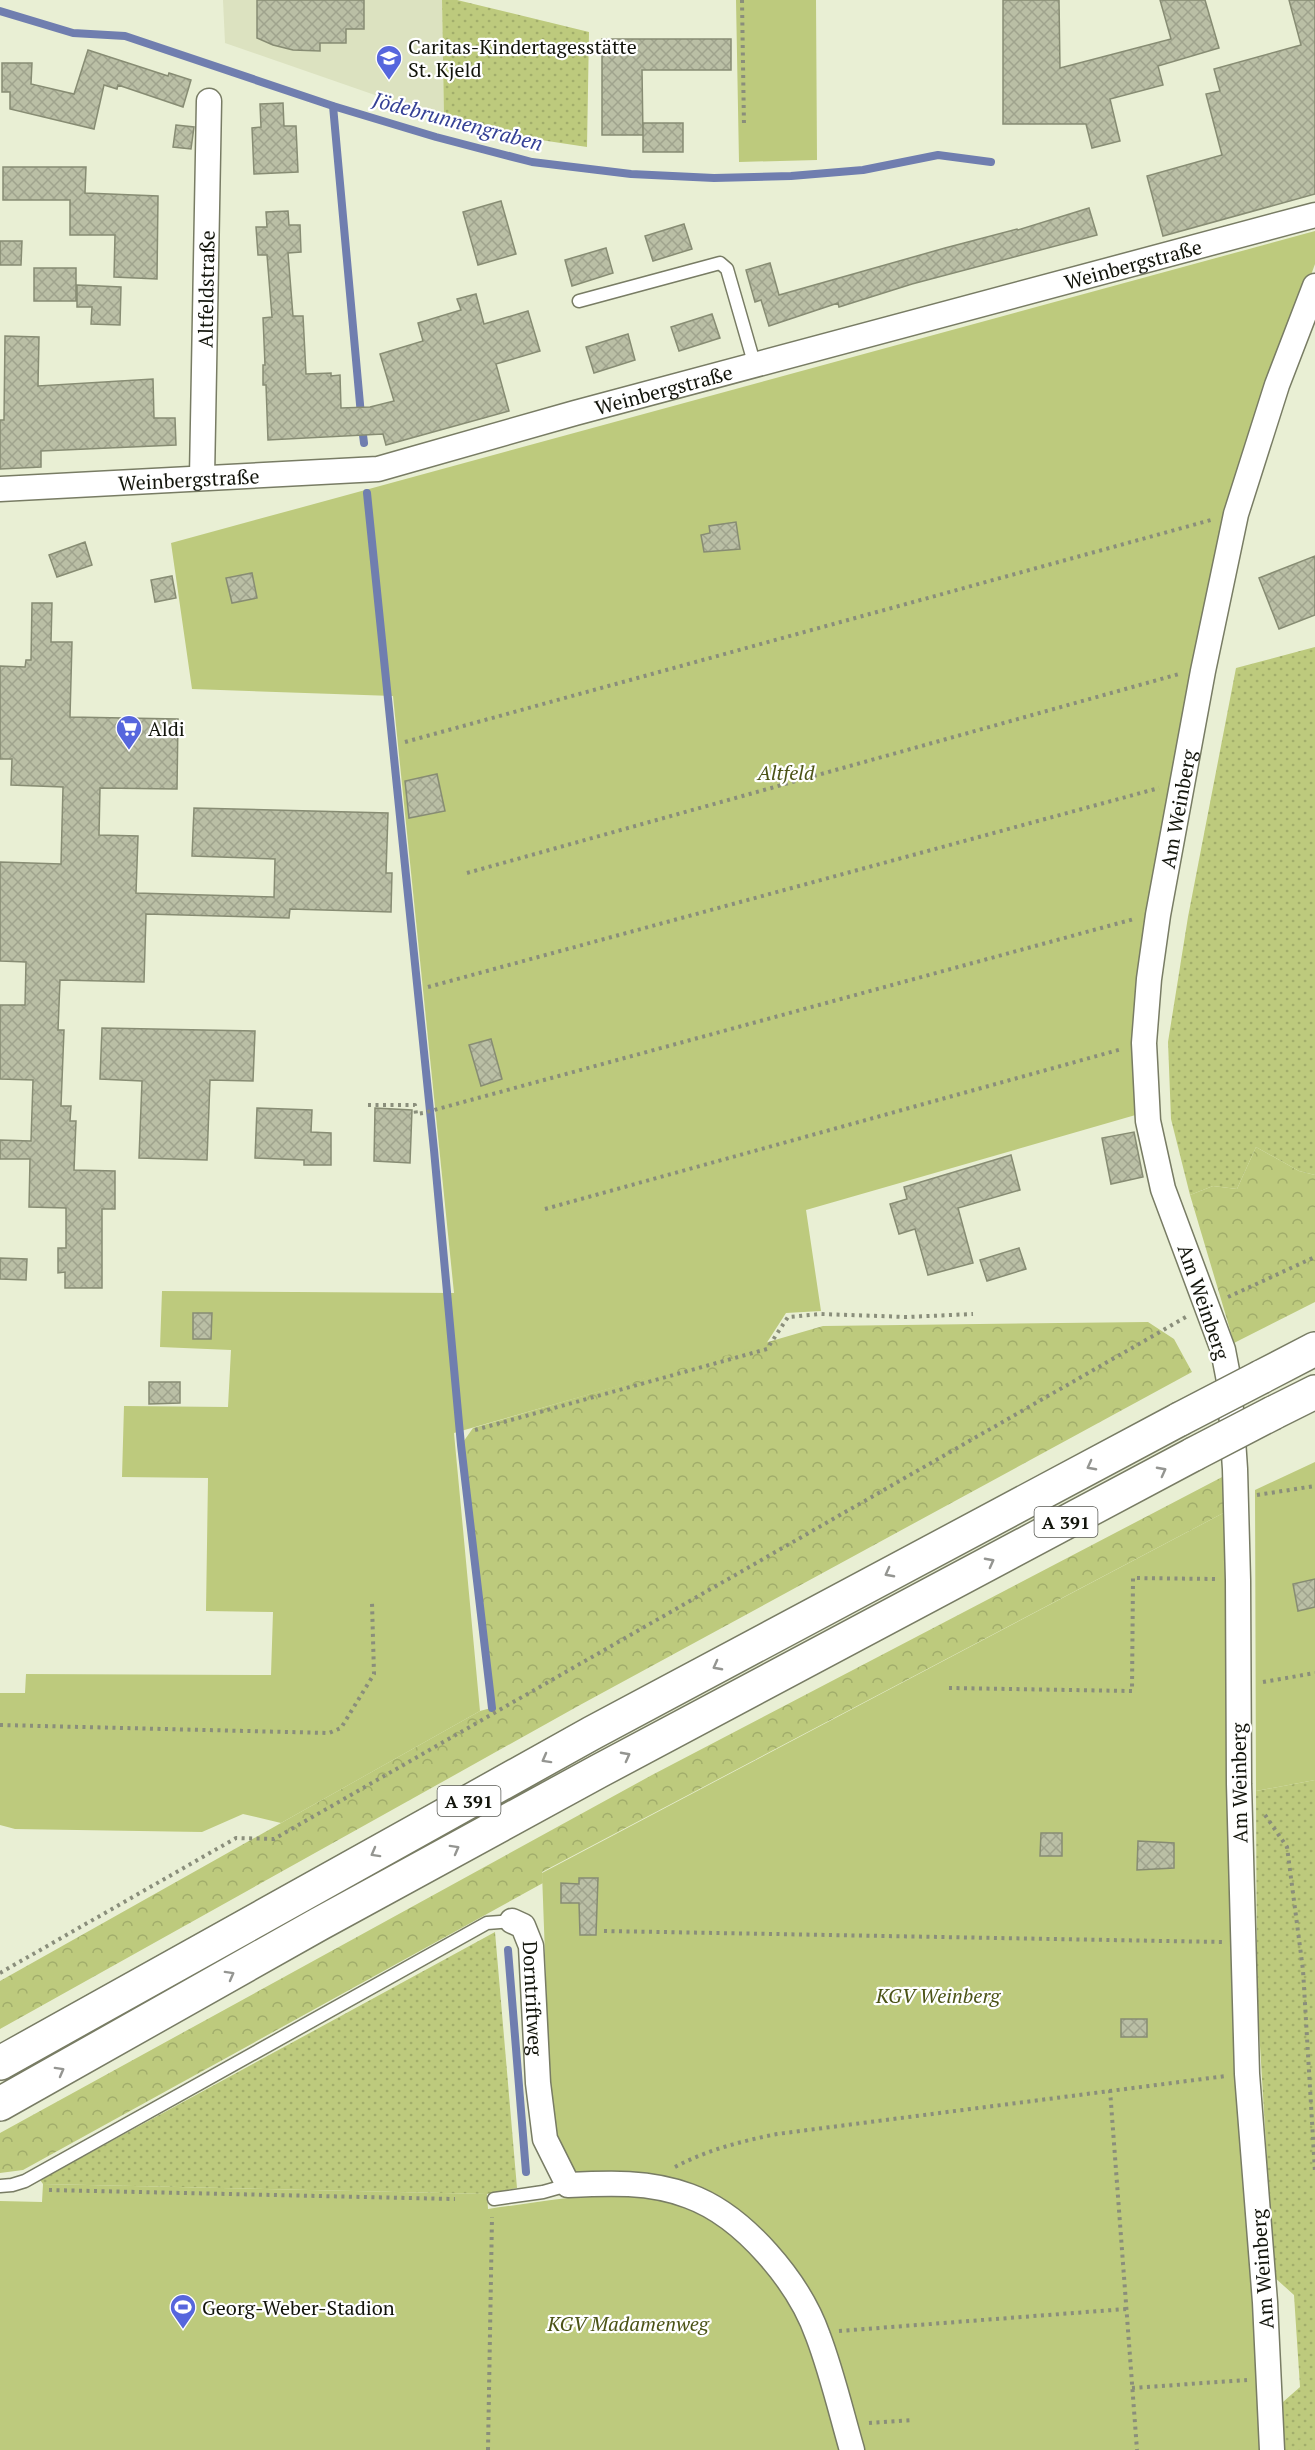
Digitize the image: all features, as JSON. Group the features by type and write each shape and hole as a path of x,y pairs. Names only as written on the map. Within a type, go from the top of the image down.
{"highway":[{"name":"A 391","path":"1,2063 592,1733 1315,1349"},
{"name":"A 391","path":"4,2102 319,1924 578,1782 890,1614 1315,1392"}],"street":[{"name":"Altfeldstraße","path":"202,477 209,101"},
{"name":"Weinbergstraße","path":"0,489 378,469 575,413 1315,215"},
{"name":"Am Weinberg","path":"1272,2450 1247,2074 1239,1784 1236,1499 1229,1381 1223,1350 1163,1189 1148,1121 1141,1044 1158,915 1203,671 1236,514 1277,386 1315,286"},
{"name":"Dorntriftweg","path":"512,1921 524,1926 531,1946 538,2083 545,2139 568,2185"},
{"path":"568,2185 643,2185 689,2196 724,2215 770,2256 786,2276 818,2335 852,2450"}],"lane":[{"path":"579,301 720,262 727,269 755,366"},
{"name":"Dorntriftweg","path":"0,2186 26,2181 487,1923 512,1921"},
{"path":"494,2199 543,2192 568,2185"}],"path":[{"path":"742,0 744,127"},
{"path":"405,742 1213,519"},
{"path":"466,873 1184,673"},
{"path":"428,987 1161,788"},
{"path":"368,1105 415,1105 416,1114 423,1113 1139,918"},
{"path":"545,1209 1141,1044"},
{"path":"0,1972 236,1838 274,1839 1172,1323 1315,1257"},
{"path":"475,1430 767,1349 788,1317 821,1314 907,1317 973,1314"},
{"path":"1236,1499 1315,1486"},
{"path":"949,1688 1132,1691 1133,1578 1238,1580"},
{"path":"0,1725 329,1733 340,1728 374,1674 372,1604"},
{"path":"1238,1688 1315,1673"},
{"path":"1239,1784 1251,1794 1287,1847 1303,1970 1315,2172"},
{"path":"604,1931 1231,1942 1243,1938"},
{"path":"643,2185 688,2160 755,2138 1110,2090 1247,2074"},
{"path":"1110,2090 1137,2450"},
{"path":"43,2189 455,2199"},
{"path":"488,2450 494,2199"},
{"path":"818,2335 853,2330 1126,2308"},
{"path":"1132,2388 1269,2378"},
{"path":"844,2424 913,2420"}],"shaded area":[{"name":"Caritas-Kindertagesstätte St. Kjeld","path":"223,0 442,0 444,119 225,43"}],"green space":[{"path":"442,0 457,0 589,32 587,147 521,137 444,119"},
{"path":"736,0 816,0 817,160 739,162"},
{"name":"Altfeld","path":"1315,231 1315,264 1224,516 1139,1114 806,1210 821,1311 786,1313 766,1344 454,1433 480,1711 281,1823 243,1814 202,1832 15,1829 0,1825 0,1693 25,1693 26,1674 271,1675 273,1612 206,1611 208,1478 122,1477 124,1406 228,1407 231,1350 160,1347 162,1291 454,1293 393,696 192,689 171,543"},
{"path":"1315,647 1315,1175 1299,1171 1256,1147 1237,1189 1213,1186 1190,1195 1171,1119 1168,1042 1188,917 1236,668"},
{"path":"1256,1147 1299,1171 1315,1175 1315,1302 1234,1343 1190,1195 1213,1186 1237,1189"},
{"path":"1148,1322 1174,1339 1192,1372 580,1705 0,2029 0,1981 480,1711 491,1708 461,1445 473,1428 823,1326"},
{"path":"1315,1462 1315,1780 1256,1791 1255,1490"},
{"path":"1226,1475 1229,1510 542,1872 543,1883 23,2170 0,2173 0,2133 652,1775"},
{"name":"KGV Weinberg","path":"1229,1510 1231,1942 1236,2075 1257,2335 1262,2450 862,2450 824,2324 804,2280 776,2245 751,2223 704,2191 670,2177 572,2177 551,2119 542,1873"},
{"path":"1315,1780 1315,2450 1284,2450 1283,2402 1300,2387 1294,2295 1274,2277 1257,1996 1256,1791"},
{"path":"495,1932 517,2188 487,2194 43,2184 40,2180"},
{"name":"KGV Madamenweg","path":"43,2184 487,2194 488,2209 607,2195 647,2196 671,2201 694,2209 736,2235 771,2270 785,2290 800,2319 843,2450 0,2450 0,2201 42,2202"}],"building":[{"path":"257,0 364,0 364,29 346,29 346,43 320,43 320,51 293,50 273,45 257,38"},
{"path":"1003,0 1059,0 1060,68 1171,39 1160,0 1205,0 1219,48 1158,66 1163,85 1110,99 1120,141 1092,148 1086,124 1003,124"},
{"path":"1289,0 1315,0 1315,194 1163,236 1147,176 1222,155 1206,94 1220,91 1214,69 1301,45"},
{"path":"602,39 731,39 731,70 642,70 643,135 602,135"},
{"path":"88,50 168,76 169,73 191,80 183,107 118,85 117,89 104,85 94,129 10,109 10,92 2,92 2,63 32,63 31,84 74,94"},
{"path":"283,103 284,126 296,126 298,172 254,174 252,128 261,127 260,104"},
{"path":"643,123 683,123 683,152 643,152"},
{"path":"176,125 194,127 191,149 173,147"},
{"path":"3,167 86,167 85,193 158,196 157,279 114,277 115,235 70,235 70,200 3,200"},
{"path":"501,201 516,254 478,265 463,212"},
{"path":"1089,208 1097,235 912,284 839,307 838,303 769,326 761,300 755,302 746,270 770,263 779,295 1018,230"},
{"path":"288,211 289,225 300,225 301,252 288,253 293,316 303,316 306,374 340,375 341,408 370,407 394,401 380,354 423,341 418,323 461,310 457,299 476,294 484,324 528,311 540,351 496,364 509,411 386,445 383,434 268,440 266,385 263,385 263,365 265,365 263,318 272,317 267,255 258,255 256,227 267,227 266,212"},
{"path":"684,224 692,249 653,261 645,236"},
{"path":"0,241 22,241 21,265 0,265"},
{"path":"606,248 613,273 572,286 565,260"},
{"path":"34,268 76,268 76,301 34,301"},
{"path":"77,285 121,287 120,325 91,324 92,307 77,307"},
{"path":"712,314 720,338 679,351 671,327"},
{"path":"628,334 635,360 594,373 586,347"},
{"path":"5,336 39,337 38,386 153,379 154,418 175,418 176,445 41,451 41,467 0,469 0,420 4,420"},
{"path":"736,522 740,549 704,552 701,535 710,533 709,526"},
{"path":"85,542 92,565 57,577 49,555"},
{"path":"1315,556 1315,615 1279,629 1259,578"},
{"path":"252,573 257,598 232,603 226,578"},
{"path":"172,576 176,598 155,602 151,580"},
{"path":"32,603 52,603 51,642 72,642 70,717 178,719 177,789 100,788 99,835 138,836 136,893 274,897 275,859 192,856 194,808 388,813 386,873 392,873 391,912 290,909 289,918 146,914 144,982 60,980 58,1030 64,1030 61,1106 71,1106 70,1121 76,1121 74,1170 115,1171 115,1209 102,1209 102,1288 65,1288 65,1272 58,1273 58,1248 66,1248 66,1208 29,1207 30,1159 0,1159 0,1140 31,1141 33,1080 0,1079 0,1005 25,1005 26,962 0,961 0,862 61,864 63,787 11,785 12,759 0,759 0,666 25,667 26,660 31,660"},
{"path":"437,774 445,811 409,818 405,781"},
{"path":"102,1028 255,1031 253,1081 210,1080 207,1160 139,1158 142,1081 100,1079"},
{"path":"491,1039 502,1079 481,1086 469,1045"},
{"path":"257,1108 312,1110 311,1132 331,1133 331,1165 304,1165 304,1160 255,1158"},
{"path":"375,1108 412,1110 410,1163 374,1161"},
{"path":"1134,1132 1143,1177 1111,1184 1102,1138"},
{"path":"1011,1155 1020,1190 958,1208 973,1263 928,1275 915,1229 899,1234 890,1204 907,1199 904,1187"},
{"path":"1019,1248 1026,1269 987,1281 980,1260"},
{"path":"0,1258 27,1259 26,1280 0,1279"},
{"path":"193,1313 212,1313 211,1339 193,1339"},
{"path":"149,1382 180,1382 180,1403 149,1404"},
{"path":"1315,1579 1315,1607 1298,1611 1293,1584"},
{"path":"1041,1833 1062,1833 1062,1856 1040,1856"},
{"path":"1138,1841 1174,1843 1174,1868 1137,1870"},
{"path":"579,1878 598,1878 596,1935 580,1935 579,1903 561,1903 561,1883 579,1884"},
{"path":"1121,2019 1147,2019 1147,2037 1121,2037"}],"waterway":[{"name":"Jödebrunnengraben","path":"0,11 73,33 125,36 333,106 436,137 532,162 631,174 714,178 791,176 863,170 938,155 991,162"},
{"path":"333,106 361,415"},
{"path":"362,427 364,443"},
{"path":"367,493 434,1150 461,1445 492,1708"},
{"path":"508,1950 526,2172"}],"place":[{"name":"Caritas-Kindertagesstätte St. Kjeld","path":"389,81"},
{"name":"Aldi","path":"129,751"},
{"name":"Georg-Weber-Stadion","path":"183,2330"}]}
